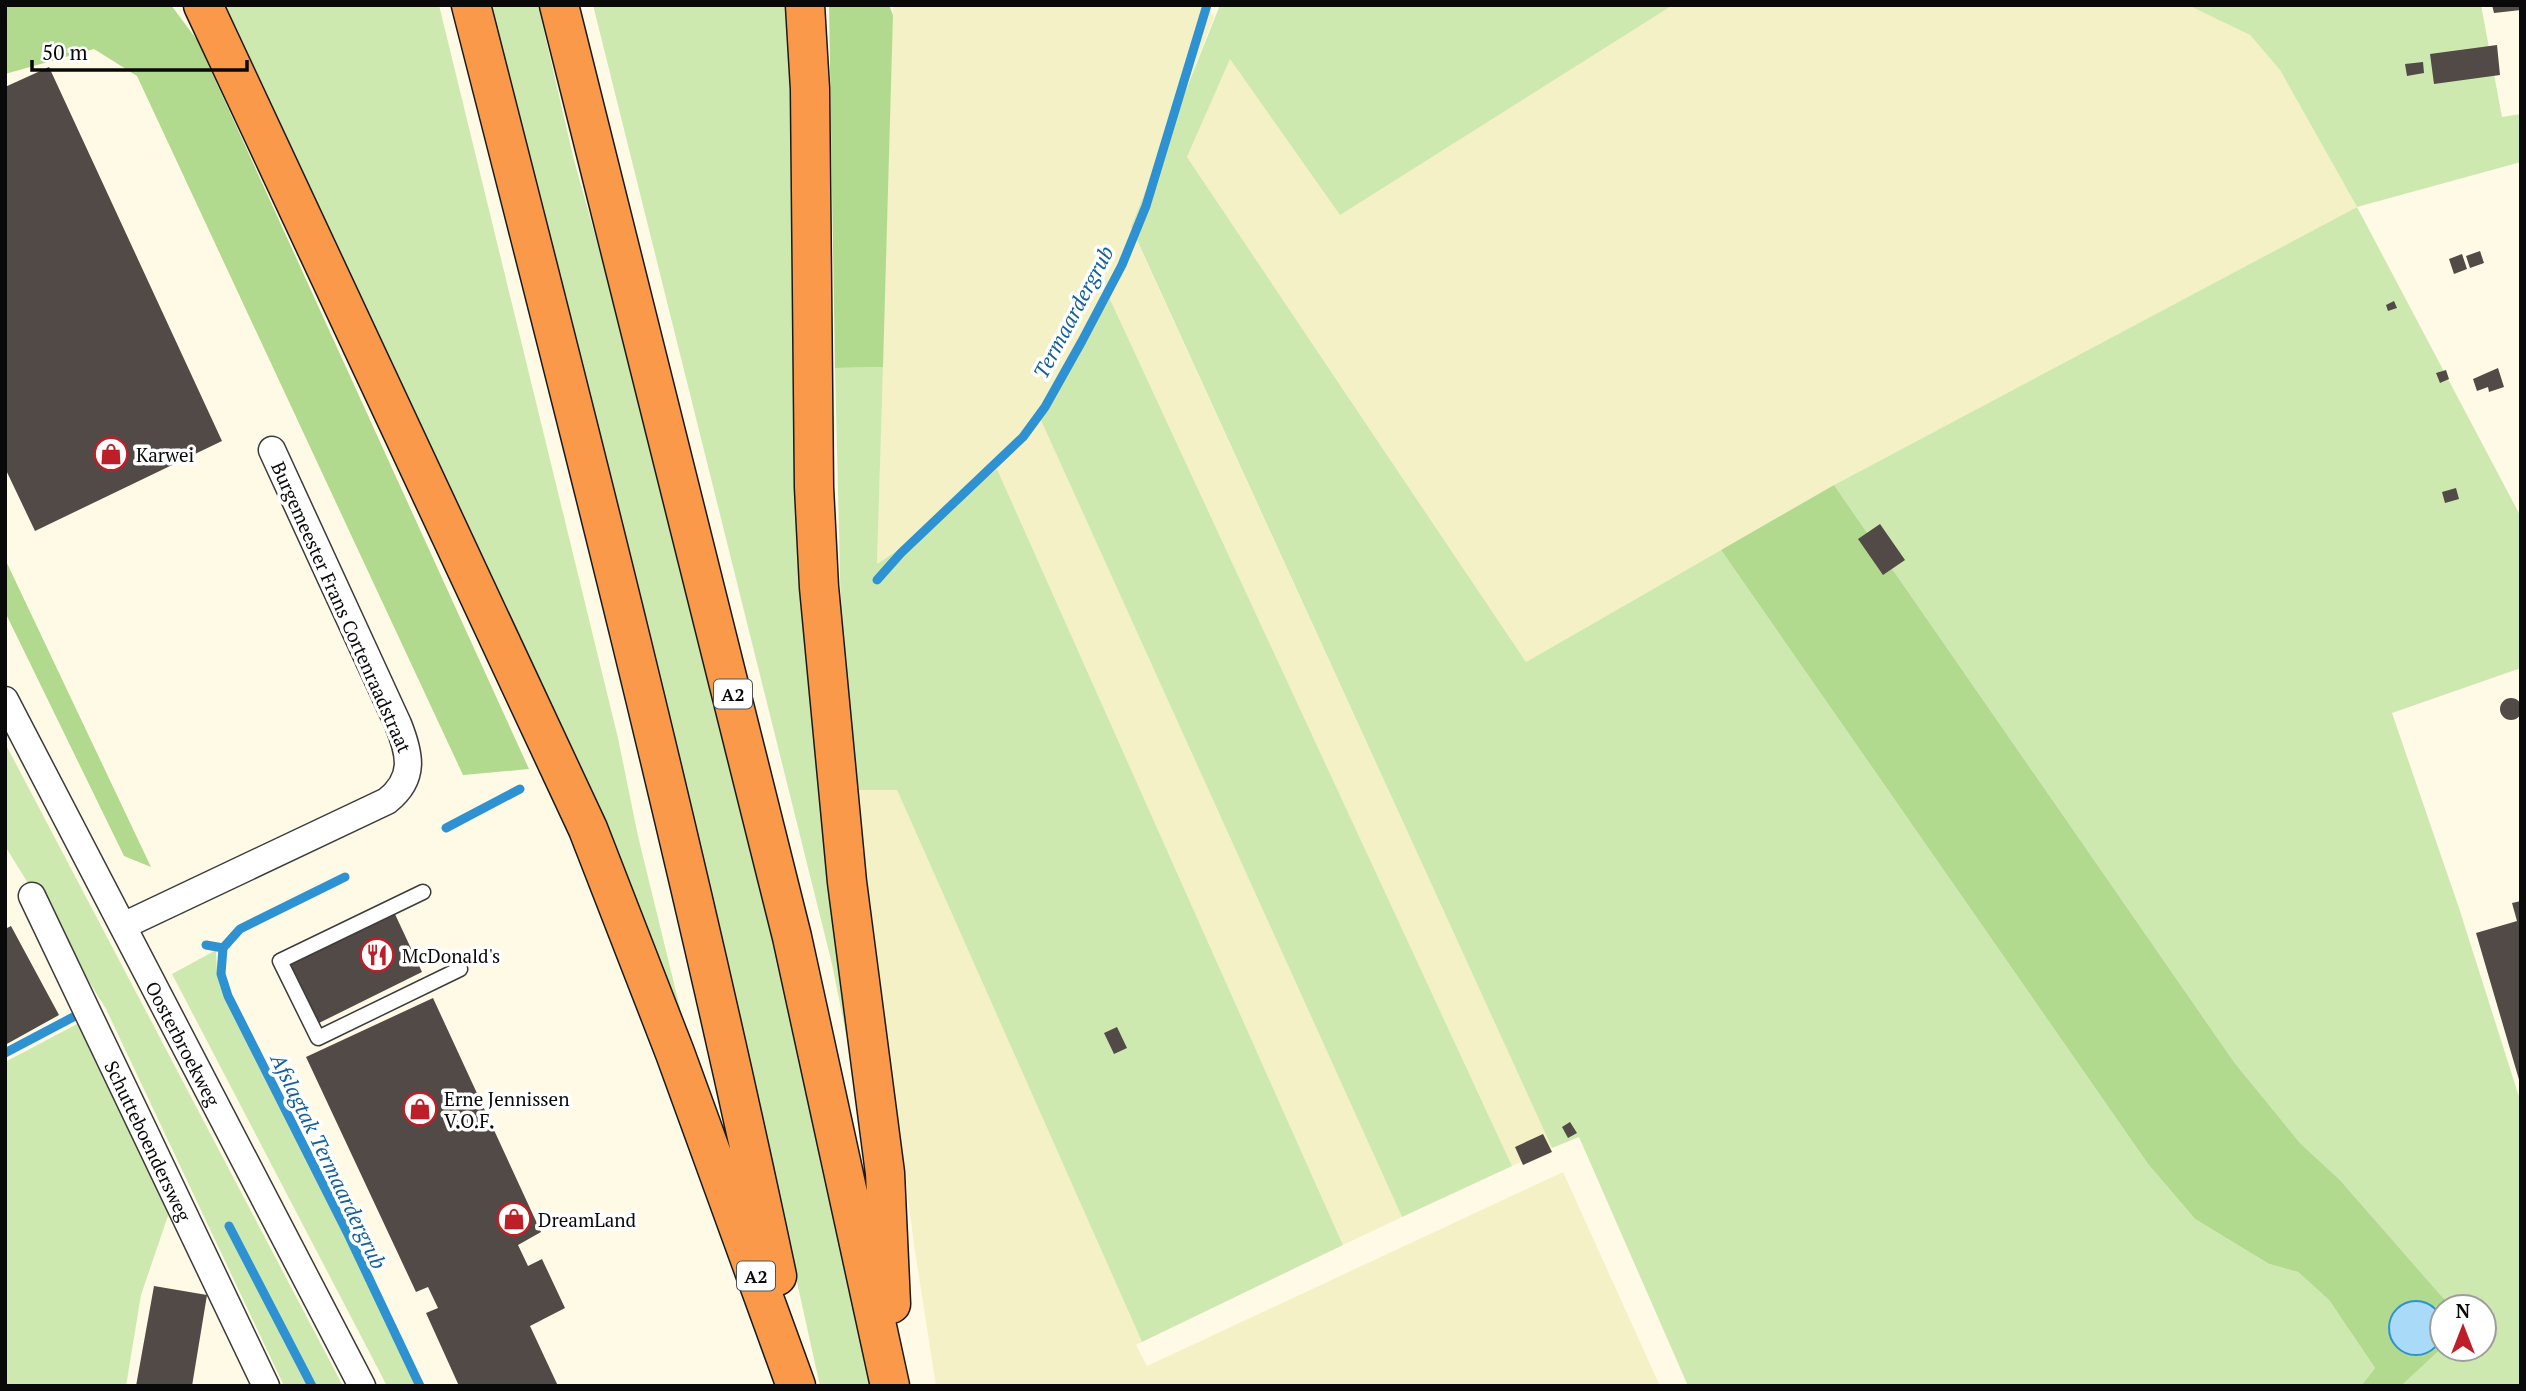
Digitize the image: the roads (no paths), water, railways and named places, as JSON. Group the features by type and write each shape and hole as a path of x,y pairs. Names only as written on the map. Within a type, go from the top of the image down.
{"highway":[{"name":"A2","path":"204,5 588,829 676,1053 798,1386"},
{"name":"A2","path":"471,5 584,449 680,847 751,1153 798,1386"},
{"name":"A2","path":"559,5 792,937 892,1386"},
{"name":"A2","path":"805,5 810,89 814,487 818,587 847,882 885,1173 892,1386"}],"street":[{"name":"Burgemeester Frans Cortenraadstraat","path":"124,925 387,802 407,777 410,754 398,724 272,450"},
{"name":"Oosterbroekweg","path":"5,700 362,1386"},
{"name":"Schutteboendersweg","path":"32,896 266,1386"}],"lane":[{"path":"424,892 280,961 318,1038 460,969"}],"water":[{"path":"2406,1303 2426,1303 2428,1352 2416,1355 2406,1353 2397,1347 2391,1338 2391,1318 2397,1309"}],"waterway":[{"name":"Termaardergrub","path":"877,580 901,553 1023,437 1045,407 1122,265 1146,206 1207,5"},
{"name":"Termaardergrub","path":"446,828 520,789"},
{"name":"Termaardergrub","path":"206,945 223,948 240,929 345,877"},
{"name":"Afslagtak Termaardergrub","path":"223,948 221,974 228,996 348,1234 420,1386"},
{"name":"Termaardergrub","path":"5,1053 77,1015"},
{"path":"229,1226 312,1386"}],"place":[{"name":"Karwei","path":"111,454"},
{"name":"McDonald's","path":"377,955"},
{"name":"Erne Jennissen V.O.F.","path":"420,1109"},
{"name":"DreamLand","path":"514,1219"}]}
